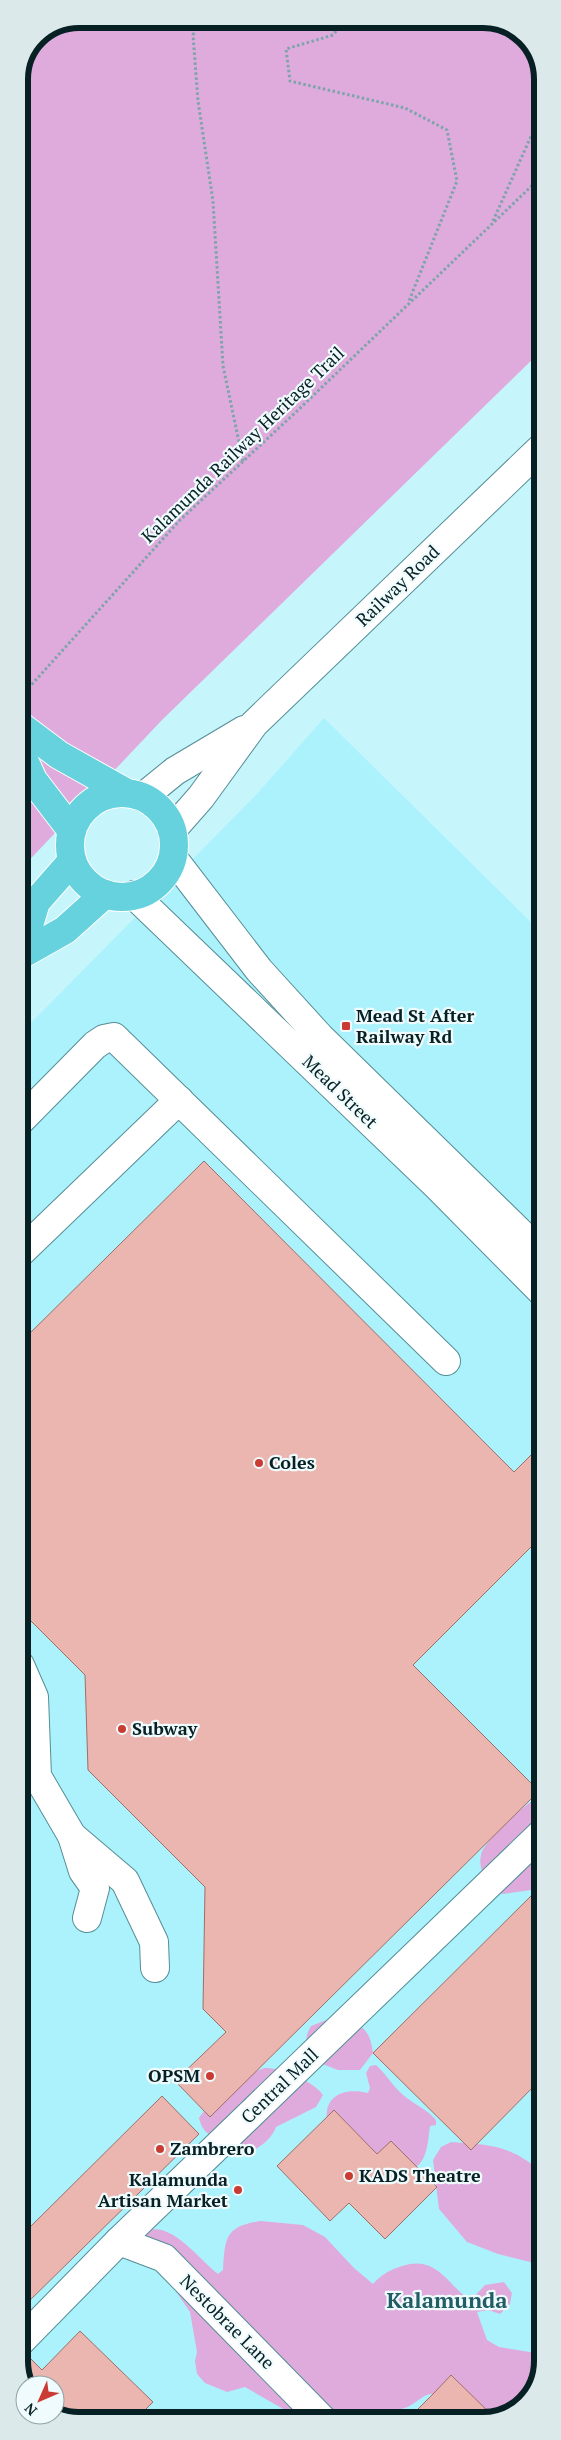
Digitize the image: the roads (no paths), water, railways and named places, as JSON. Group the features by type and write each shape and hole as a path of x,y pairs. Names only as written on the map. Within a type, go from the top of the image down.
{"main road":[{"path":"28,732 59,755 134,794 161,810 172,830 173,858 165,875 152,888 134,895 105,894 88,883 72,861 72,831 83,810 101,797 134,794"},
{"path":"28,769 33,780 72,831"},
{"path":"28,928 36,902 72,861"},
{"path":"28,951 65,930 105,894"}],"street":[{"name":"Railway Road","path":"172,830 201,797 254,724 534,455"},
{"name":"Railway Road","path":"134,794 254,724"},
{"name":"Mead Street","path":"173,858 271,984 320,1037 534,1246"},
{"name":"Mead Street","path":"134,895 437,1186 534,1284"},
{"path":"28,1113 104,1038 114,1037 446,1362"},
{"path":"28,1245 179,1100"},
{"path":"28,1683 34,1697 37,1776 72,1836 84,1870 95,1888 87,1918"},
{"path":"72,1836 125,1881 154,1942 155,1968"},
{"name":"Central Mall","path":"28,2334 119,2241 534,1841"},
{"name":"Nestobrae Lane","path":"119,2241 164,2258 315,2412"}],"place":[{"name":"Mead St After Railway Rd","path":"346,1026"},
{"name":"Coles","path":"259,1463"},
{"name":"Subway","path":"122,1729"},
{"name":"OPSM","path":"210,2076"},
{"name":"Zambrero","path":"160,2149"},
{"name":"KADS Theatre","path":"349,2176"},
{"name":"Kalamunda Artisan Market","path":"238,2190"}],"district":[{"name":"Kalamunda","path":"447,2300"}]}
